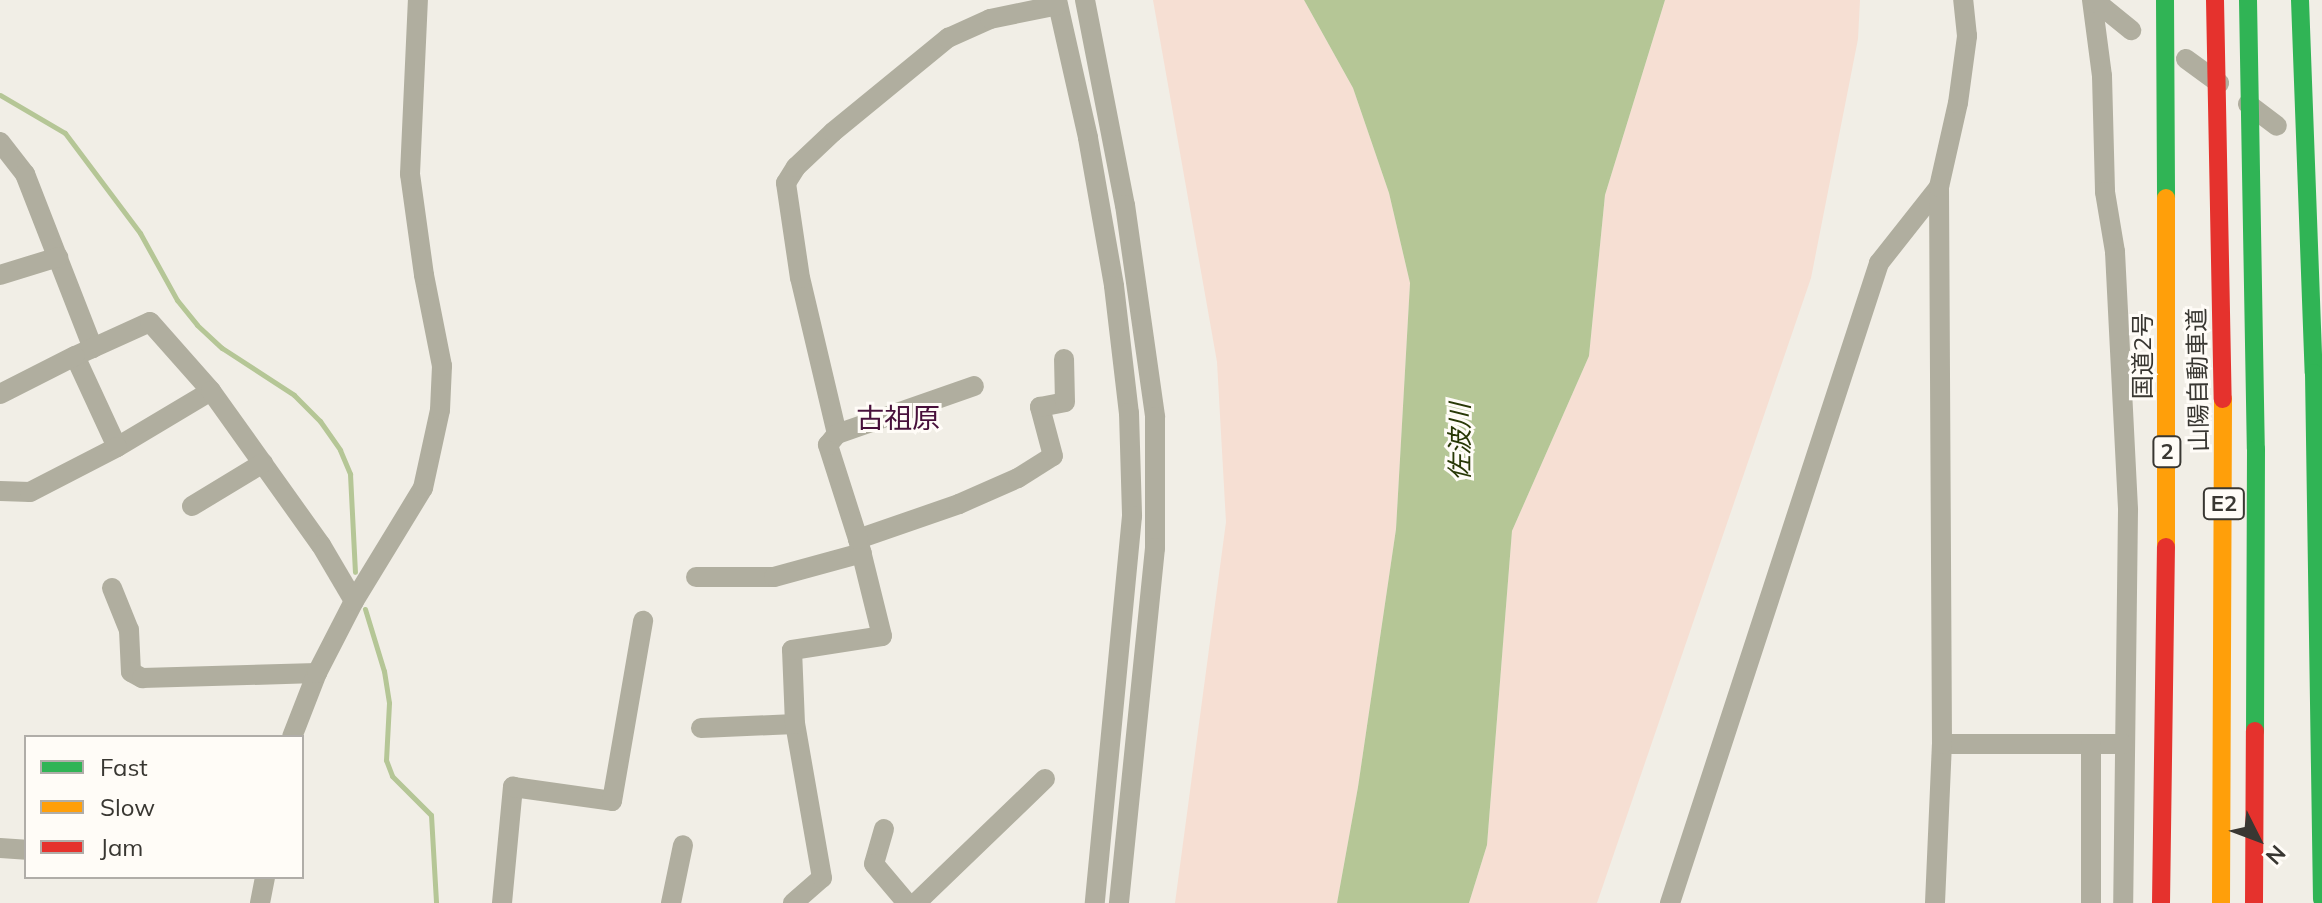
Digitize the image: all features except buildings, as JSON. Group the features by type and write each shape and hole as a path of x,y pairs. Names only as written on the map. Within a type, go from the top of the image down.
{"highway":[{"name":"国道2号","path":"2161,903 2167,441 2165,0"},
{"name":"山陽自動車道","path":"2215,0 2224,452 2221,903"},
{"name":"E2","path":"2248,0 2256,449 2254,903"},
{"path":"2300,0 2314,373 2322,899"}],"street":[{"path":"293,735 317,673 354,601 399,533 423,488 440,410 442,366 424,275 410,174 418,0"},
{"path":"1085,0 1125,205 1155,417 1155,548 1119,903"},
{"path":"1935,903 1942,744 1939,187 1958,103 1967,36 1963,0"},
{"path":"2093,0 2131,30"},
{"path":"2093,0 2102,76 2105,192 2115,252 2128,510 2123,903"},
{"path":"837,434 800,278 786,183 796,167 833,132 948,38 990,19 1058,2 1088,138 1114,286 1129,413 1132,516 1095,903"},
{"path":"2186,59 2277,126"},
{"path":"0,142 25,174 58,257 84,352 117,447"},
{"path":"1670,903 1879,263 1939,187"},
{"path":"0,275 58,257"},
{"path":"0,394 150,322 211,391 321,545 354,601"},
{"path":"696,577 774,577 860,546 1018,478 1053,456 1040,407 1065,402 1064,359"},
{"path":"793,903 822,878 795,724 792,650 882,636 860,546 828,445 837,434 974,386"},
{"path":"0,491 30,492 117,447 211,391"},
{"path":"192,506 263,463"},
{"path":"112,588 129,630 131,672 142,678 317,673"},
{"path":"502,903 513,787 612,801 643,621"},
{"path":"701,728 795,724"},
{"path":"1942,744 2123,744"},
{"path":"2091,745 2091,903"},
{"path":"916,903 1045,779"},
{"path":"884,829 874,864 907,903"},
{"path":"671,903 683,845"},
{"path":"0,848 24,850"},
{"path":"260,903 265,879"}],"shaded area":[{"path":"1153,0 1304,0 1353,88 1389,193 1410,283 1396,529 1358,787 1337,903 1175,903 1226,522 1217,362"},
{"path":"1665,0 1860,0 1858,39 1811,278 1597,903 1469,903 1487,845 1512,531 1589,356 1605,195"}],"water":[{"name":"佐波川","path":"1304,0 1665,0 1605,195 1589,356 1512,531 1487,845 1469,903 1337,903 1358,787 1396,529 1410,283 1389,193 1353,88"}],"waterway":[{"path":"0,95 65,133 140,233 177,300 197,325 222,348 294,395 320,421 340,450 350,474 355,572"},
{"path":"365,609 384,671 389,703 386,760 392,776 431,815 436,903"}],"traffic: fast":[{"path":"2165,0 2166,198"},
{"path":"2248,0 2256,449 2255,731"},
{"path":"2300,0 2314,373 2322,899"}],"traffic: slow":[{"path":"2166,198 2166,547"},
{"path":"2221,903 2223,399"}],"traffic: jam":[{"path":"2215,0 2223,399"},
{"path":"2161,903 2166,547"},
{"path":"2254,903 2255,731"}],"district":[{"name":"古祖原","path":"898,418"}]}
